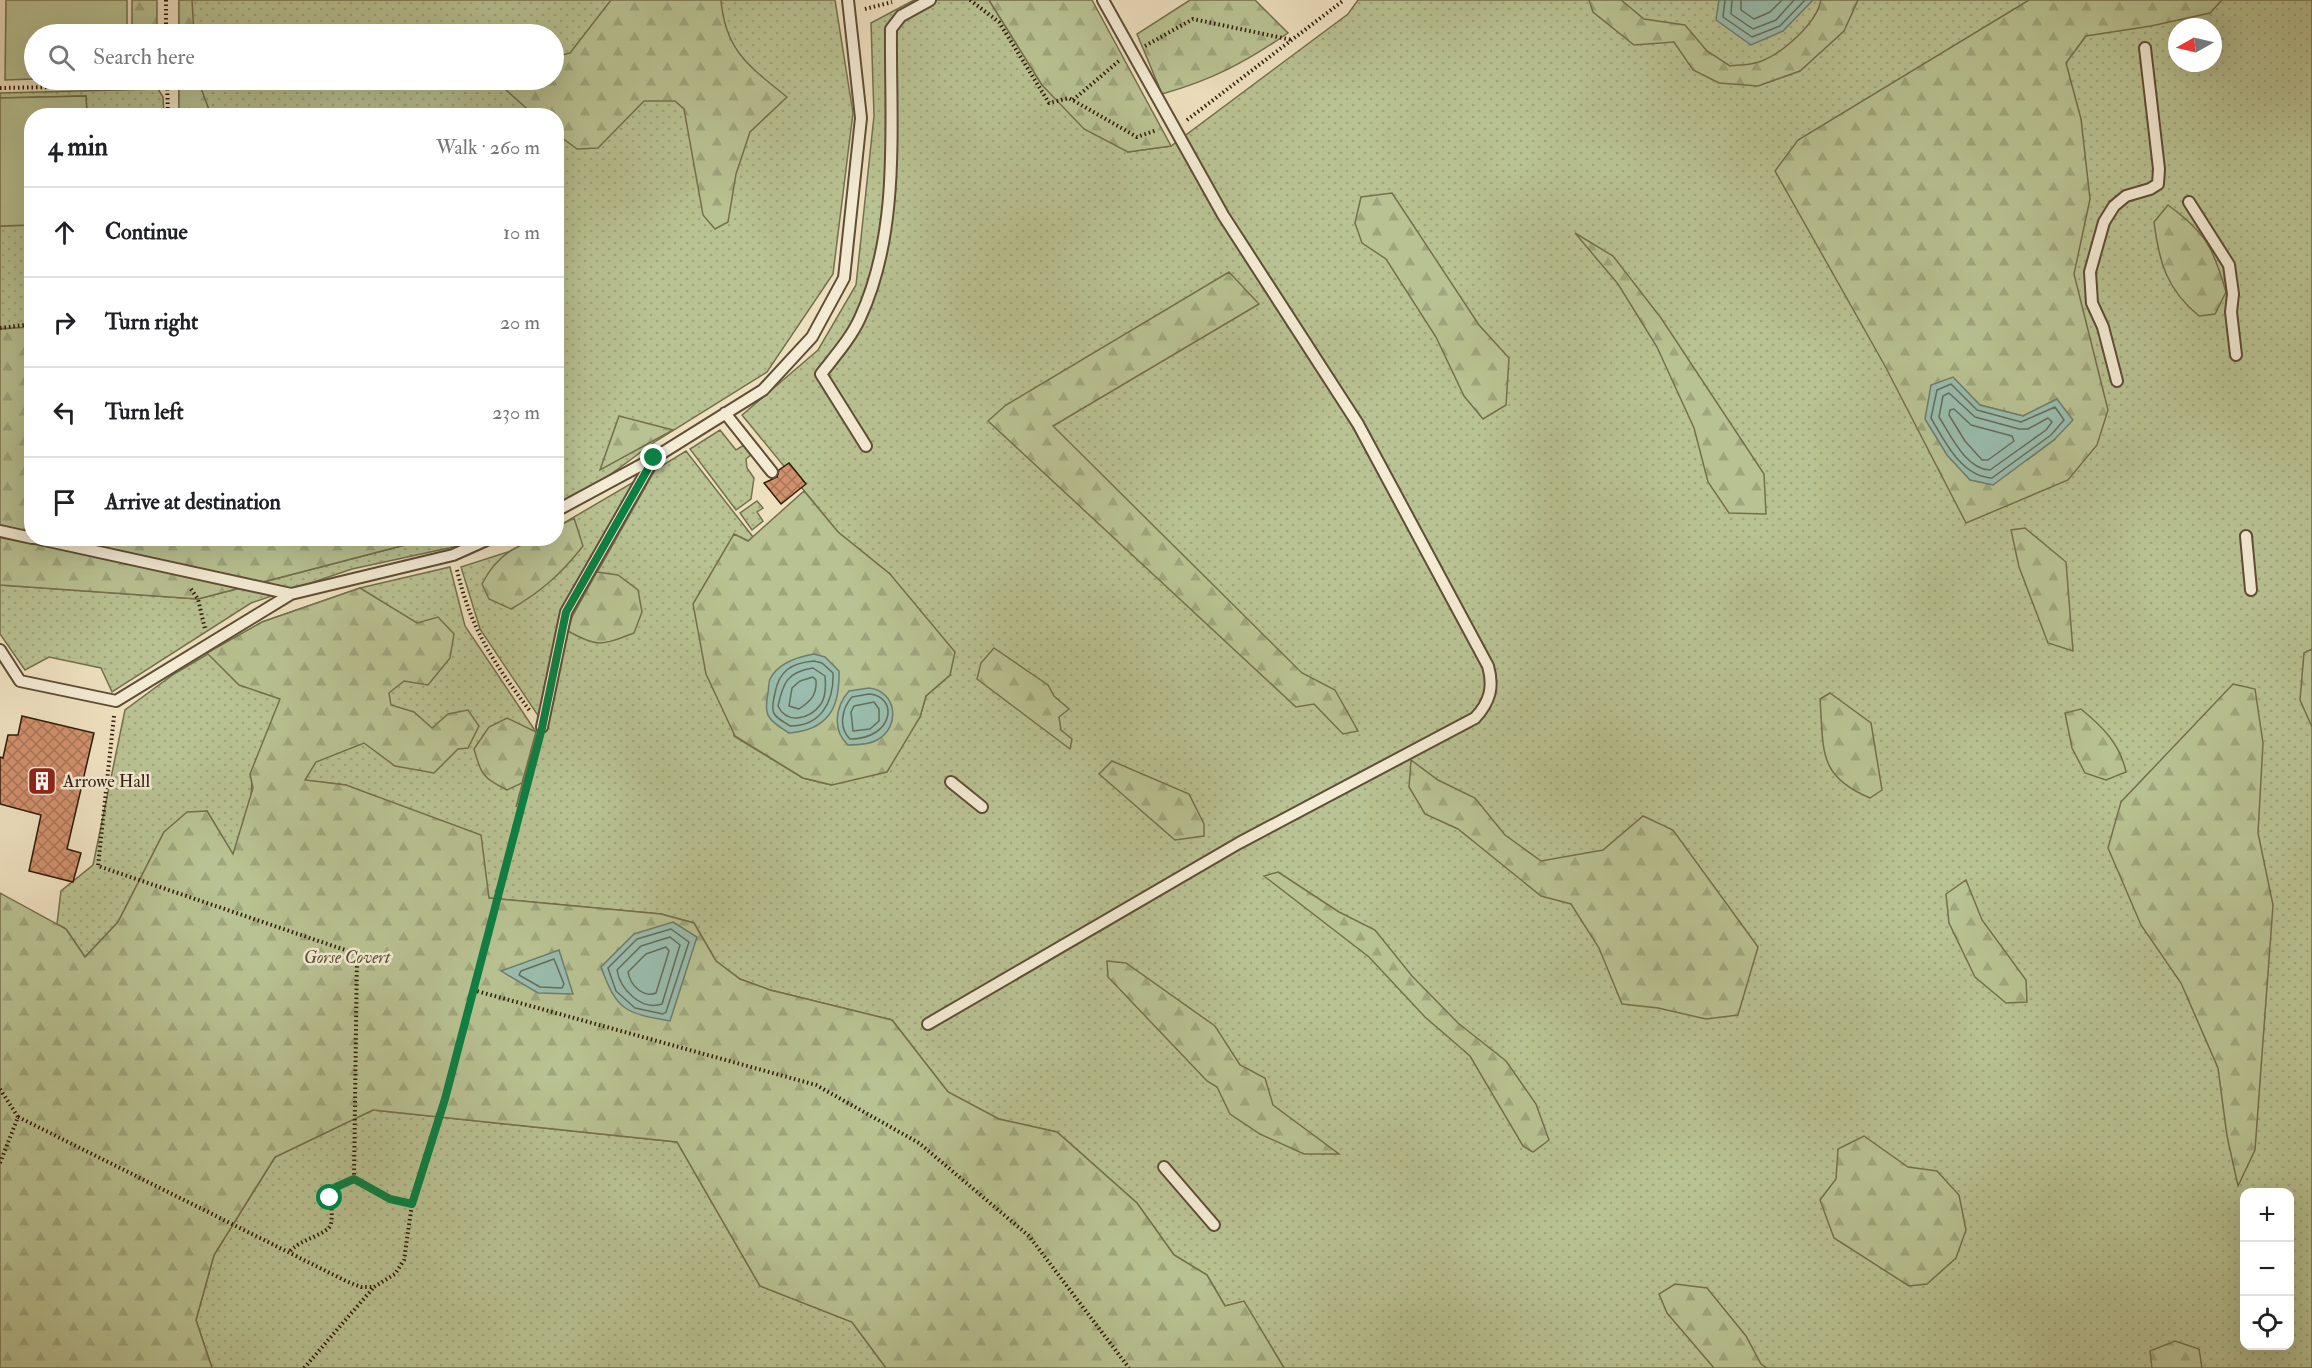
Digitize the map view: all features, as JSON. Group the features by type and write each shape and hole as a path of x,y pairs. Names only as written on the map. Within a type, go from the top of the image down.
{"lane":[{"path":"564,507 654,458 763,390 812,337 844,278 861,118 848,0"},
{"path":"866,446 820,374 850,336 860,318 880,258 886,225 892,144 891,29 901,16 930,0"},
{"path":"928,1024 1239,843 1475,718 1489,698 1492,682 1488,666 1358,424 1223,215 1102,0"},
{"path":"2117,381 2103,327 2092,303 2090,272 2104,222 2114,206 2126,196 2150,189 2158,184 2159,169 2145,48"},
{"path":"2188,202 2229,265 2234,294 2230,312 2236,355"},
{"path":"725,413 772,472"},
{"path":"542,728 566,612 654,458"},
{"path":"0,531 24,536"},
{"path":"2246,537 2251,590"},
{"path":"69,546 291,594"},
{"path":"0,650 20,681 116,702 291,594 357,576 453,555 473,546"},
{"path":"951,782 982,807"},
{"path":"1164,1167 1214,1225"}],"path":[{"path":"166,0 166,24"},
{"path":"849,13 899,0"},
{"path":"970,0 999,21 1049,103 1069,98 1137,137 1192,118 1344,0"},
{"path":"1073,100 1132,53 1193,19 1292,40"},
{"path":"0,88 24,88"},
{"path":"167,90 168,108"},
{"path":"0,328 24,325"},
{"path":"304,1368 374,1287 395,1275 404,1260 412,1204 445,1099 542,728 499,670 478,636 464,600 453,555"},
{"path":"178,570 198,599 209,645"},
{"path":"116,702 98,866 357,954 354,1179"},
{"path":"473,990 816,1085 919,1143 1029,1236 1129,1368"},
{"path":"0,1089 18,1117 346,1281 374,1287"},
{"path":"0,1163 18,1117"},
{"path":"289,1252 297,1243 327,1231 331,1225 332,1191 341,1183 354,1179 390,1199 412,1204"}],"green space":[{"path":"6,0 127,0 127,24 24,24 24,79 5,80"},
{"path":"132,0 157,0 157,24 132,24"},
{"path":"179,0 835,0 853,113 833,274 767,372 656,441 596,485 564,501 564,108 179,108 179,90 564,90 564,24 179,24"},
{"path":"179,0 192,0 193,24 179,24"},
{"path":"611,0 721,0 723,18 734,45 751,67 787,97 750,132 736,174 728,222 715,229 703,215 684,109 675,101 644,101 598,148 577,149 564,139 564,108 526,108 506,90 564,90 564,54 570,53"},
{"path":"914,0 989,0 1042,85 1128,152 1171,146 1348,14 1358,0 2312,0 2312,1368 1284,1368 1244,1302 1225,1306 1207,1275 1174,1255 1137,1203 1057,1132 998,1119 948,1092 892,1020 770,990 740,979 716,961 694,923 661,914 489,898 346,785 251,774 249,805 233,855 207,811 164,832 118,922 85,957 66,929 57,924 61,891 93,865 125,710 174,674 262,622 360,588 450,567 465,626 536,732 516,807 572,617 655,470 686,451 753,537 748,541 734,534 734,736 803,778 831,785 920,717 926,696 950,675 890,574 838,532 742,415 818,350 856,285 874,116 871,23"},
{"path":"989,0 1092,0 1171,146 1128,152 1084,129 1042,85"},
{"path":"1190,0 1255,0 1288,33 1228,69 1197,83 1162,94 1137,34"},
{"path":"1589,0 1621,0 1644,19 1685,25 1707,51 1730,66 1759,62 1778,52 1805,28 1818,9 1821,0 1858,0 1844,31 1800,71 1758,86 1719,83 1693,70 1674,42 1634,45 1593,12"},
{"path":"2029,0 2222,0 2210,13 2187,18 2168,18 2168,22 2151,26 2086,36 2066,63 2081,119 2090,199 2074,274 2108,410 2097,445 2068,480 1966,523 1885,366 1775,171 1798,140","holes":["2057,399 2055,439 2027,460 1980,405 2023,416"]},
{"path":"159,90 163,97 164,108 87,108 86,96 0,98 0,93"},
{"path":"179,90 202,90 208,108 179,108"},
{"path":"86,96 87,108 24,108 24,225 0,226 0,98"},
{"path":"1392,193 1479,325 1509,358 1506,405 1483,419 1464,396 1436,337 1386,259 1362,243 1355,223 1361,197"},
{"path":"2168,205 2200,233 2217,263 2226,292 2215,314 2199,316 2179,295 2166,274 2158,249 2154,222"},
{"path":"24,225 24,327 0,329 0,226"},
{"path":"1575,233 1613,256 1661,318 1764,474 1766,514 1729,513 1708,482 1694,428 1657,347 1618,284"},
{"path":"1229,272 1259,304 1053,426 1302,673 1335,690 1358,731 1343,734 1314,704 1296,707 988,421 1006,405"},
{"path":"24,327 24,546 401,546 198,599 0,585 0,329"},
{"path":"619,416 673,430 600,470"},
{"path":"720,430 736,450 744,445 752,454 746,459 747,468 754,478 751,499 736,510 690,449"},
{"path":"637,480 564,611 539,717 480,629 461,567 521,546 564,546 564,523"},
{"path":"804,491 838,532 890,574 955,652 950,675 926,696 920,717 887,772 832,785 803,778 735,736 706,674 693,604 734,534 748,541"},
{"path":"757,501 763,508 757,512 763,521 752,530 740,513"},
{"path":"574,518 583,546 567,565 541,589 511,609 489,599 482,584 495,564 503,556 520,546 564,546 564,523"},
{"path":"2025,528 2066,562 2073,651 2048,643 2019,567 2011,530"},
{"path":"401,546 458,546 352,569 251,603 112,692 101,668 49,657 25,670 0,634 0,585 198,599"},
{"path":"597,572 618,575 638,590 642,612 634,633 600,643 586,640 568,631 572,617"},
{"name":"Gorse Covert","path":"360,588 417,623 438,617 454,634 450,658 428,685 404,681 389,693 391,705 414,712 432,728 448,714 468,710 479,726 468,748 458,749 434,773 395,766 364,743 316,762 305,780 346,785 481,835 489,898 661,914 694,923 716,961 740,979 770,990 892,1020 948,1092 999,1119 1057,1132 1137,1203 1174,1255 1207,1275 1225,1306 1244,1301 1284,1368 886,1368 852,1322 760,1286 677,1142 373,1110 275,1157 214,1255 196,1320 212,1368 0,1368 0,893 66,929 85,957 118,922 164,832 187,812 207,811 233,854 253,788 250,774 280,699 239,685 207,653 262,622"},
{"path":"994,648 1048,685 1054,696 1069,709 1059,717 1061,730 1072,739 1070,749 977,679 981,663"},
{"path":"2312,649 2312,727 2300,700 2304,653"},
{"path":"2233,684 2255,689 2263,743 2258,833 2273,905 2255,1150 2238,1186 2227,1136 2218,1068 2181,983 2141,925 2108,848 2121,802"},
{"path":"1830,693 1871,723 1882,790 1870,798 1853,790 1840,780 1827,759 1822,733 1820,699"},
{"path":"2081,709 2110,737 2120,753 2126,772 2106,780 2085,773 2072,748 2065,713"},
{"path":"507,718 536,732 522,783 507,790 484,775 474,749 489,727"},
{"path":"1411,760 1438,780 1475,798 1505,835 1541,861 1603,850 1643,816 1673,830 1758,947 1738,1015 1706,1019 1658,1008 1622,1004 1599,948 1571,904 1541,896 1458,829 1425,814 1409,787"},
{"path":"1112,761 1189,794 1204,824 1204,836 1175,840 1099,774"},
{"path":"1278,872 1339,912 1375,930 1412,976 1458,1023 1506,1061 1536,1104 1549,1140 1533,1152 1523,1146 1470,1056 1425,1017 1369,957 1264,876"},
{"path":"1966,880 1982,920 2026,980 2027,1002 2006,1003 1975,977 1949,923 1946,894"},
{"path":"1107,961 1126,963 1215,1026 1240,1065 1265,1078 1273,1105 1339,1154 1304,1154 1260,1134 1230,1114 1217,1087 1207,1081 1108,977"},
{"path":"373,1110 677,1142 760,1286 852,1322 886,1368 212,1368 196,1320 214,1255 275,1157"},
{"path":"1864,1136 1908,1167 1937,1171 1959,1195 1966,1230 1956,1258 1927,1284 1909,1286 1834,1238 1820,1200 1836,1179 1838,1149"},
{"path":"1675,1284 1707,1288 1746,1336 1761,1364 1767,1368 1714,1368 1667,1313 1659,1294"},
{"path":"2175,1341 2199,1349 2202,1368 2152,1368 2150,1351"}],"water":[{"path":"1719,0 1813,0 1783,31 1751,45 1716,20"},
{"path":"1953,377 1980,405 2023,416 2057,399 2073,420 2055,439 1993,485 1970,480 1947,455 1925,419 1931,385"},
{"path":"814,654 825,657 839,671 839,684 834,706 822,722 802,731 789,733 772,721 767,713 769,681 773,673 783,665"},
{"path":"869,688 878,691 890,702 893,710 890,727 874,742 848,745 839,732 838,711 849,691"},
{"path":"673,922 697,937 670,1021 642,1015 625,1008 612,993 601,967 634,934"},
{"path":"559,950 573,994 538,993 501,971"}],"building":[{"path":"789,463 806,484 781,504 764,483 777,477 779,470"},
{"name":"Arrowe Hall","path":"22,716 94,733 67,849 81,853 73,882 29,871 41,815 0,804 0,757 3,758 8,735 18,735"}],"place":[{"name":"Arrowe Hall","path":"42,781"}],"route":[{"path":"330,1198 332,1191 341,1183 354,1179 390,1199 412,1204 445,1099 542,728 566,612 654,458"}]}
